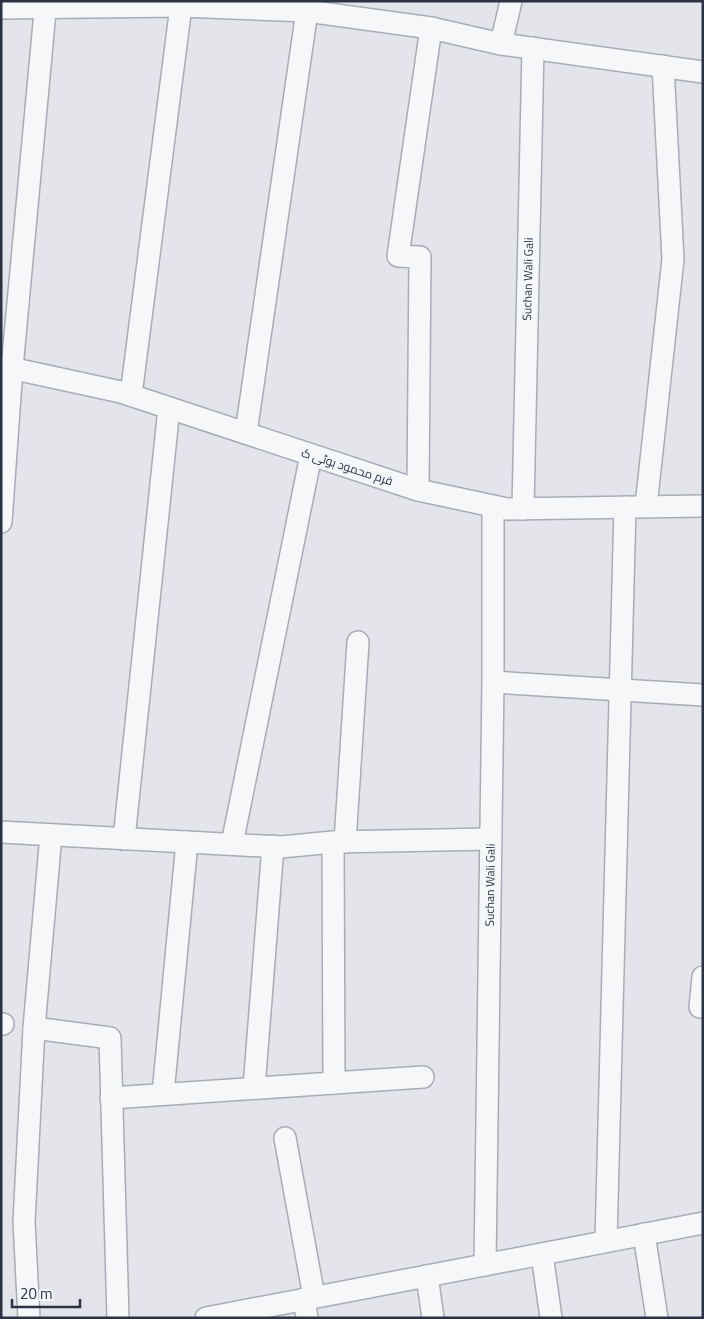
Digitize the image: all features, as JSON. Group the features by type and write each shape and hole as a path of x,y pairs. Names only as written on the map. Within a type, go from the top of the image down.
{"street":[{"path":"501,44 511,1"},
{"path":"1,8 46,5 155,4 180,6 285,6 307,11 431,28 501,44 703,72"},
{"path":"1,522 6,367 46,5"},
{"path":"131,395 180,6"},
{"path":"246,433 307,11"},
{"path":"418,490 420,257 398,256 431,28"},
{"name":"Suchan Wali Gali","path":"523,509 533,48"},
{"path":"606,1241 620,690 635,507 673,258 663,66"},
{"name":"فرم محمود بوٹی ک","path":"6,367 131,395 418,490 507,509 703,506"},
{"path":"124,839 169,408"},
{"path":"232,844 311,454"},
{"name":"Suchan Wali Gali","path":"485,1265 493,682 493,506"},
{"path":"334,1083 339,842 358,642"},
{"path":"493,682 703,695"},
{"path":"1,832 273,846 299,846 339,842 490,839"},
{"path":"29,1318 24,1222 34,1028 51,835"},
{"path":"163,1094 187,842"},
{"path":"254,1088 273,846"},
{"path":"700,1007 703,977"},
{"path":"34,1028 110,1038 118,1318"},
{"path":"111,1098 423,1077"},
{"path":"285,1138 309,1305"},
{"path":"206,1318 309,1305 427,1276 703,1222"},
{"path":"644,1234 657,1318"},
{"path":"542,1254 551,1318"},
{"path":"427,1276 432,1318"}]}
